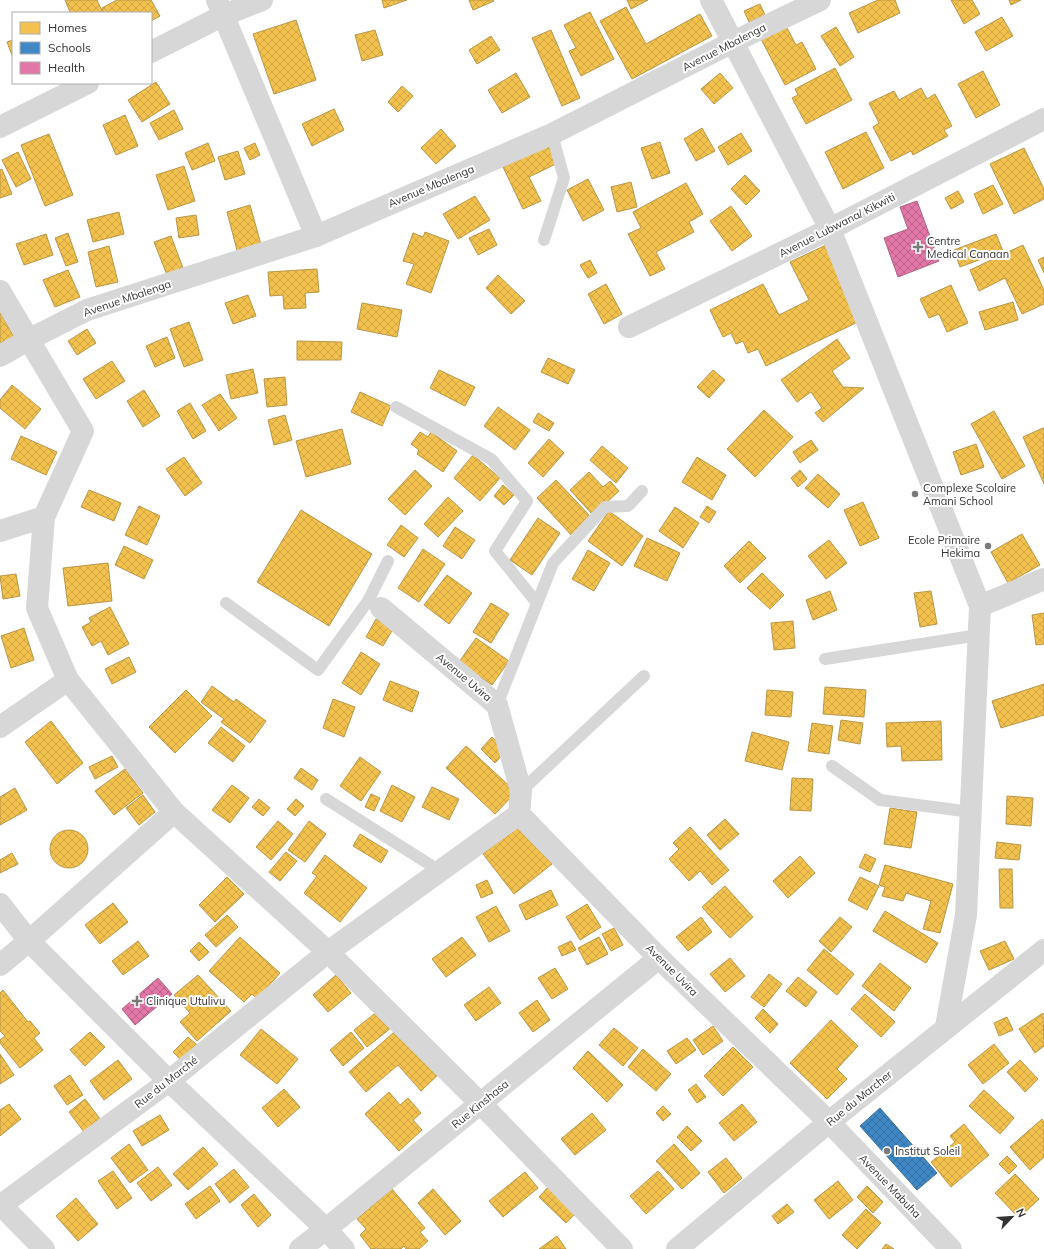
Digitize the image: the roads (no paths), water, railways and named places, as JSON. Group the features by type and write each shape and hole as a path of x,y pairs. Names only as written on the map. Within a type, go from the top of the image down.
{"street":[{"path":"152,51 220,8 262,0"},
{"path":"711,0 830,229 980,606 966,915 946,1027"},
{"name":"Avenue Mbalenga","path":"0,356 87,310 316,236 552,134 733,42 820,0"},
{"path":"220,8 316,236"},
{"path":"0,127 86,84"},
{"name":"Avenue Lubwana/ Kikwiti","path":"629,327 830,229 1044,119"},
{"path":"0,291 83,431 44,517 37,608 68,680 174,812 328,952 481,1104 622,1249"},
{"path":"0,531 44,517"},
{"path":"980,606 1044,579"},
{"name":"Avenue Uvira","path":"375,604 498,705 521,791 519,814 659,958 829,1122"},
{"path":"0,727 68,680"},
{"path":"0,965 174,812"},
{"path":"328,952 519,814"},
{"path":"0,904 29,941 169,1081 326,1229 344,1249"},
{"name":"Rue du Marcher","path":"677,1249 829,1122 1044,950"},
{"name":"Rue du Marché","path":"0,1205 169,1081 328,952"},
{"name":"Rue Kinshasa","path":"300,1249 481,1104 659,958"},
{"name":"Avenue Mabuha","path":"829,1122 951,1249"},
{"path":"0,1205 44,1249"}],"lane":[{"path":"544,240 564,178 552,134"},
{"path":"396,407 491,459 527,501 495,551 537,603"},
{"path":"498,705 553,563 605,507 628,506 642,491"},
{"path":"226,603 318,670 375,604 388,561"},
{"path":"824,659 979,635"},
{"path":"521,791 644,676"},
{"path":"832,766 880,800 971,812"},
{"path":"326,799 440,871"}],"place":[{"name":"Centre Medical Canaan","path":"918,247"},
{"name":"Complexe Scolaire Amani School","path":"915,494"},
{"name":"Ecole Primaire Hekima","path":"988,546"},
{"name":"Clinique Utulivu","path":"137,1001"},
{"name":"Institut Soleil","path":"887,1151"}]}
